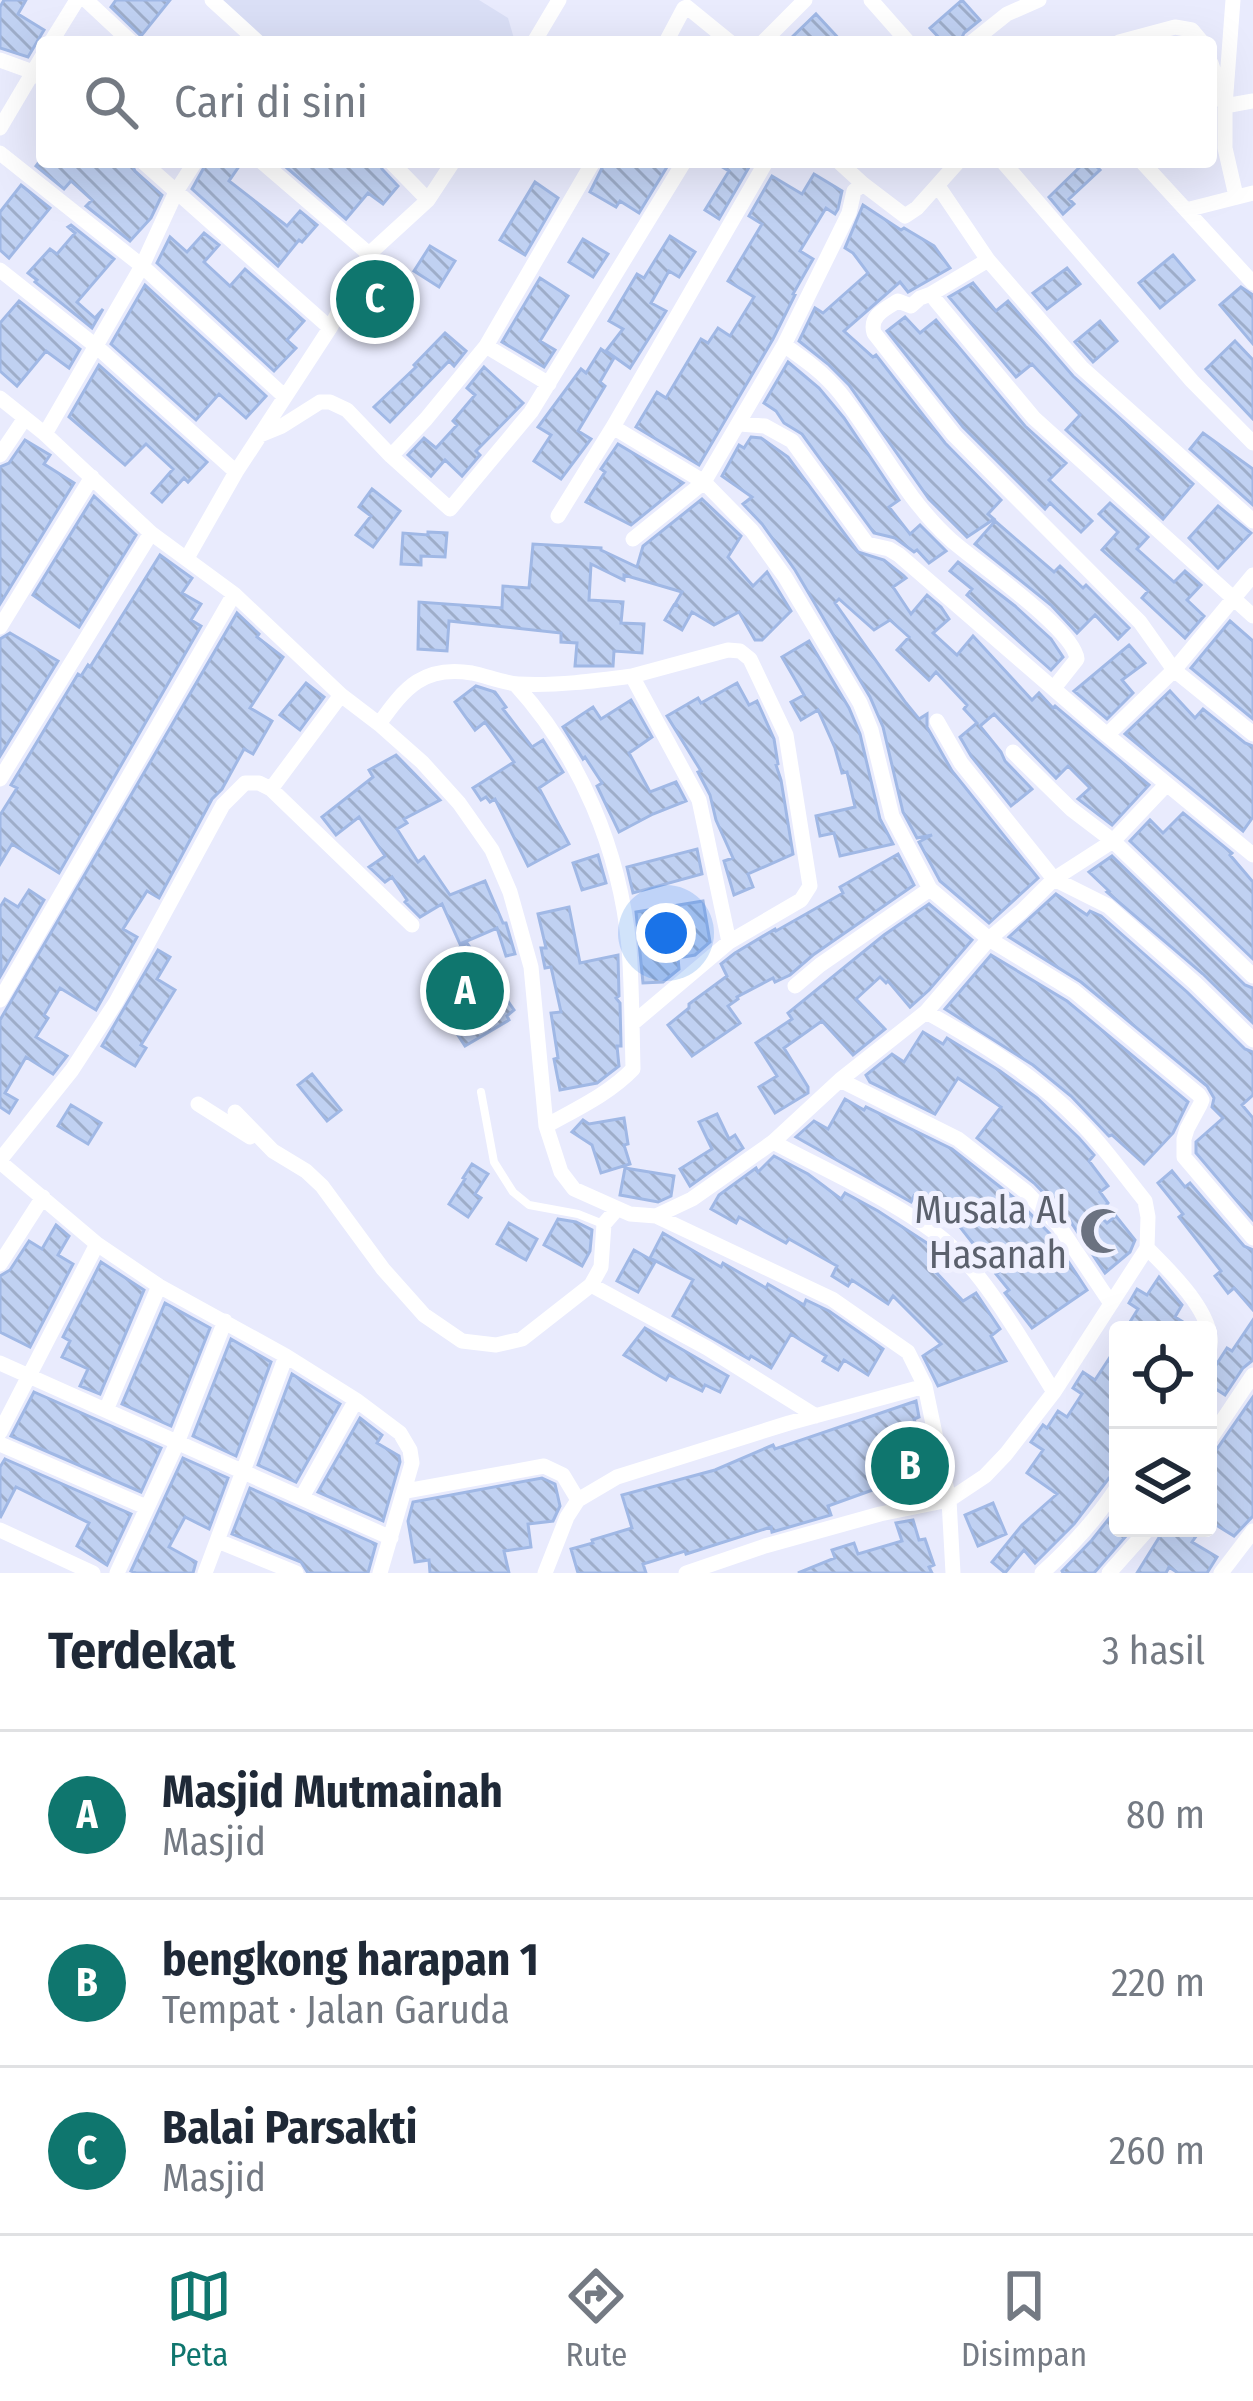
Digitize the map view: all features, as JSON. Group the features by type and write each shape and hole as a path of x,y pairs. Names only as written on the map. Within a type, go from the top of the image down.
{"street":[{"path":"55,36 77,0"},
{"path":"86,0 125,36"},
{"path":"212,0 251,36"},
{"path":"538,36 559,0"},
{"path":"769,36 806,0"},
{"path":"871,0 903,36"},
{"path":"978,36 1007,7 1039,0"},
{"path":"1186,210 1245,194 1225,148 1233,0"},
{"path":"669,36 687,7 723,36"},
{"path":"1141,36 1175,27 1192,30 1197,36"},
{"path":"0,60 36,68"},
{"path":"0,128 36,74"},
{"path":"1217,81 1225,106"},
{"path":"1225,106 1253,101"},
{"path":"0,153 142,266 284,396"},
{"path":"150,168 330,328"},
{"path":"45,434 142,266 191,168"},
{"path":"269,168 369,254"},
{"path":"397,168 428,200"},
{"path":"187,558 236,472 330,328 369,254 428,200 449,168"},
{"path":"391,456 486,346 590,168"},
{"path":"260,435 320,402 330,402 347,410 450,509 532,412 680,168"},
{"path":"558,516 614,428 763,168"},
{"path":"846,168 905,216 953,168"},
{"path":"1008,168 1192,382 1253,442"},
{"path":"1148,168 1251,279"},
{"path":"633,539 704,482 784,345 849,213 854,191 863,184"},
{"path":"938,186 988,260 1081,367 1253,521"},
{"path":"988,260 911,306 898,301 878,314 874,333 954,435 1140,622 1174,670 1253,734"},
{"path":"0,270 97,346 236,472"},
{"path":"931,294 1034,418 1253,616"},
{"path":"784,345 818,369 838,391 936,526 1076,647 1077,658 1054,688"},
{"path":"486,346 549,384"},
{"path":"0,398 152,533 234,594 422,762 459,803 492,850 510,892 531,967 546,1126 566,1182 630,1214 656,1216 832,1299 908,1352 925,1386 949,1499 953,1573"},
{"path":"0,455 25,418"},
{"path":"740,424 764,426 792,441 866,544 894,550 1106,735 1253,855"},
{"path":"614,428 704,482 752,531 785,577 860,703 892,817 930,889 989,939 1074,991 1199,1095 1202,1100 1184,1139 1184,1156 1253,1238"},
{"path":"0,627 92,477"},
{"path":"0,779 152,533"},
{"path":"1106,735 1174,670 1253,575"},
{"path":"0,1000 234,594"},
{"path":"379,724 398,697 429,674 452,671 515,684 587,682 632,676 728,650 740,651 750,659 785,735 811,886 801,900 729,942 632,1024"},
{"path":"632,676 699,800 729,942"},
{"path":"515,684 555,737 598,814 616,873 628,945 633,1069 601,1095 546,1126"},
{"path":"271,789 341,694"},
{"path":"937,721 961,764 1054,879 1108,906 1253,1040"},
{"path":"1013,752 1253,976"},
{"path":"380,1573 412,1463 406,1441 356,1400 159,1286 97,1244 0,1161 72,1070 116,1002 224,805 245,783 271,789 412,925"},
{"path":"656,1216 692,1199 773,1142 926,1012 989,939 1054,879 1113,841 1166,785"},
{"path":"796,986 820,964 930,889"},
{"path":"686,1573 880,1514 949,1499 985,1476 1054,1392 1147,1248 1145,1201 1078,1120 978,1041 926,1012"},
{"path":"841,1080 958,1139 1026,1192 1060,1226 1110,1302"},
{"path":"198,1104 322,1186 382,1269 424,1315 462,1341 496,1345 522,1339 591,1285 601,1268 604,1224 617,1209"},
{"path":"235,1112 273,1151"},
{"path":"773,1142 943,1239 1015,1329 1054,1392"},
{"path":"0,1264 44,1197"},
{"path":"0,1432 97,1244"},
{"path":"1147,1248 1180,1281 1204,1321"},
{"path":"591,1285 707,1348 815,1416"},
{"path":"106,1410 159,1286"},
{"path":"117,1573 177,1443 225,1321"},
{"path":"205,1573 286,1357"},
{"path":"0,1363 391,1538"},
{"path":"1217,1429 1253,1375"},
{"path":"545,1573 578,1500 616,1477 925,1386"},
{"path":"302,1497 356,1400"},
{"path":"0,1444 146,1507"},
{"path":"406,1491 544,1466 563,1475 578,1500"},
{"path":"1042,1573 1096,1520 1109,1500"},
{"path":"0,1530 58,1566 93,1573"},
{"path":"1221,1573 1253,1532"},
{"path":"1109,1573 1140,1537"},
{"path":"218,1541 296,1573"}],"lane":[{"path":"481,1092 494,1162 513,1192 529,1204 604,1224"}],"shaded area":[{"path":"219,0 479,0 508,18 513,36 260,36"}],"building":[{"path":"4,0 26,0 18,14 44,30 36,36 28,57 0,48"},
{"path":"116,0 170,0 141,36 111,7"},
{"path":"962,0 980,20 963,36 937,36 930,28"},
{"path":"816,14 836,36 793,36"},
{"path":"38,168 134,168 162,195 151,218 130,241 86,206 92,200 71,181 64,189"},
{"path":"204,168 238,168 229,181 287,226 300,211 317,225 278,266 192,189"},
{"path":"287,168 382,168 398,186 383,204 368,193 346,219"},
{"path":"602,168 666,168 639,213 590,192"},
{"path":"724,168 749,168 719,219 705,210 729,171"},
{"path":"1079,168 1100,170 1069,199 1074,204 1063,214 1049,197"},
{"path":"814,174 842,191 838,209 835,214 826,208 800,251 813,259 773,339 699,465 636,427 657,392 666,398 701,339 708,343 718,328 730,336 754,297 728,281 762,224 749,216 772,176 802,194"},
{"path":"535,182 558,198 525,255 500,240"},
{"path":"21,185 50,208 9,258 0,250 0,212"},
{"path":"863,205 934,246 950,268 908,292 900,282 844,331 876,355 945,443 1001,500 988,514 994,519 967,537 929,499 849,385 799,341 815,308 823,313 868,273 845,248"},
{"path":"71,225 114,259 77,302 95,318 103,309 92,328 28,273 50,249 57,254 75,233"},
{"path":"204,233 219,245 204,262 230,286 245,269 304,321 287,340 296,348 274,371 157,263 170,237 187,252"},
{"path":"670,236 695,252 679,277 669,271 651,303 666,311 630,368 606,351 623,329 609,321 637,274 644,278"},
{"path":"583,239 608,254 593,277 569,262"},
{"path":"430,246 455,261 439,287 414,271"},
{"path":"1173,255 1194,280 1160,308 1139,283"},
{"path":"1067,268 1080,284 1047,309 1033,293"},
{"path":"540,278 568,296 540,341 555,350 544,367 502,342"},
{"path":"973,283 996,311 1008,301 1073,376 1193,484 1163,519 1066,430 1080,415 1032,364 1016,377 949,297"},
{"path":"145,285 266,396 246,418 219,394 196,420 111,344"},
{"path":"1241,287 1253,295 1253,344 1220,305"},
{"path":"19,301 80,349 69,368 46,351 17,386 0,371 0,323"},
{"path":"905,317 920,333 936,320 1025,426 1066,463 1049,480 1092,521 1081,532 1050,503 1045,509 963,427 887,331"},
{"path":"1100,321 1117,341 1093,362 1075,342"},
{"path":"445,333 466,351 454,366 449,361 390,422 374,407"},
{"path":"1235,341 1253,360 1253,419 1206,369"},
{"path":"601,349 614,358 600,382 605,386 578,431 591,439 561,479 534,461 551,435 538,427"},
{"path":"788,362 844,418 899,500 889,507 910,534 920,525 946,551 929,563 895,538 874,533 802,434 764,403"},
{"path":"99,365 207,462 162,502 152,493 173,469 146,444 125,465 69,417"},
{"path":"484,367 523,403 476,451 480,455 462,476 445,460 431,476 408,455 424,438 436,448 457,425 453,421 475,395 467,388"},
{"path":"1203,433 1253,469 1253,505 1190,449"},
{"path":"751,437 761,438 788,457 858,552 884,560 906,578 893,587 911,614 927,595 941,607 949,619 933,633 957,655 973,636 1032,700 1039,693 1149,785 1112,825 1078,799 1090,788 1068,766 1056,778 994,714 980,726 1032,789 1011,806 960,737 977,723 964,709 967,705 936,672 929,680 897,650 909,637 890,620 874,630 839,599 835,603 906,703 919,719 927,714 927,727 952,771 1038,878 989,923 940,881 919,842 932,835 917,838 903,812 883,727 870,697 795,570 743,504 752,497 722,476 739,445 744,448"},
{"path":"25,440 50,455 44,464 74,483 0,604 0,467 9,463"},
{"path":"618,444 683,483 631,525 586,502"},
{"path":"372,489 400,511 373,547 356,535 371,516 359,507"},
{"path":"94,496 136,535 79,627 33,595"},
{"path":"702,499 741,536 728,557 753,586 767,572 791,611 762,640 755,640 739,612 714,625 692,612 682,630 665,620 674,605 678,606 682,592 624,575 624,580 591,564 589,600 623,602 621,623 644,624 642,653 614,651 613,666 575,666 577,643 561,642 561,633 449,621 447,651 418,649 419,602 502,608 503,586 529,588 533,544 601,548 637,567 643,546"},
{"path":"1110,503 1148,537 1137,549 1174,582 1185,571 1201,585 1187,600 1204,616 1185,638 1142,598 1148,591 1102,550 1118,532 1099,514"},
{"path":"1218,506 1251,533 1218,568 1189,538"},
{"path":"995,521 1054,572 1060,566 1083,588 1086,585 1129,628 1118,639 1095,615 1077,633 1051,605 975,544"},
{"path":"403,533 447,533 445,557 421,556 421,565 401,564"},
{"path":"160,555 192,578 182,593 201,604 191,620 201,626 59,873 12,844 0,864 0,815 17,788 11,785 78,674 90,667"},
{"path":"958,562 1051,639 1063,657 1051,670 967,595 972,589 950,571"},
{"path":"237,613 283,657 250,708 272,721 253,754 244,749 212,799 159,898 147,891 123,929 137,937 96,1010 60,988 36,1037 67,1056 53,1074 26,1057 5,1093 17,1100 9,1113 0,1107 0,1020"},
{"path":"1230,621 1253,641 1253,719 1191,668"},
{"path":"10,633 58,661 0,756 0,639"},
{"path":"809,641 860,734 880,819 893,844 840,856 834,833 820,836 816,816 855,807 847,772 842,773 818,710 801,720 791,702 804,695 782,657"},
{"path":"1129,645 1145,663 1122,680 1133,693 1107,719 1074,691"},
{"path":"306,683 324,697 300,730 280,715"},
{"path":"737,683 749,705 757,701 774,739 793,854 748,874 753,887 734,895 724,861 733,858 710,795 667,716"},
{"path":"476,686 495,692 532,747 543,740 563,772 539,788 569,844 528,866 495,799 481,800 473,788 514,762 485,722 475,730 455,702"},
{"path":"1170,691 1195,718 1203,709 1253,746 1253,817 1243,831 1125,734"},
{"path":"631,700 652,737 629,753 650,792 676,782 686,801 619,832 597,786 602,783 563,727 593,707 601,719"},
{"path":"396,755 440,800 404,819 407,823 397,829 418,862 424,857 450,895 485,881 515,954 506,956 497,928 460,944 442,904 420,917 405,902 392,877 385,882 369,867 385,856 359,817 336,835 322,817 373,777 369,770"},
{"path":"1183,813 1232,853 1253,882 1253,959 1130,841 1150,820 1163,833"},
{"path":"697,849 702,874 633,893 627,867"},
{"path":"898,854 914,885 790,975 775,982 773,978 737,997 728,1006 740,1023 692,1056 668,1025 727,976 721,964 843,893 840,887"},
{"path":"598,855 606,883 582,890 573,863"},
{"path":"1112,856 1253,988 1253,1023 1089,872"},
{"path":"29,890 44,900 1,975 0,907 5,899 18,907"},
{"path":"1056,894 1087,915 1090,911 1101,916 1253,1052 1253,1095 1242,1105 1253,1118 1253,1220 1196,1153 1196,1142 1223,1118 1212,1107 1214,1098 1207,1086 1081,982 1009,937"},
{"path":"703,901 710,942 695,955 678,958 679,969 663,982 643,983 636,912"},
{"path":"929,904 972,940 910,1007 880,977 856,999 885,1029 853,1055 822,1021 784,1048 808,1093 775,1113 759,1087 777,1076 756,1043 792,1019 788,1013 884,935"},
{"path":"569,907 580,963 618,955 621,1046 617,1046 619,1066 597,1083 560,1090 551,1013 561,1012 551,967 545,968 538,914"},
{"path":"467,943 514,1010 509,1020 465,1046 428,989 448,975 439,960"},
{"path":"158,950 170,957 157,979 175,990 141,1045 146,1048 135,1066 102,1046"},
{"path":"991,955 1067,1001 1188,1102 1173,1133 1144,1164 1033,1065 945,1009"},
{"path":"923,1032 943,1044 947,1038 1000,1071 1079,1138 1094,1155 1089,1161 1108,1186 1100,1192 1108,1203 1098,1214 1107,1223 1116,1216 1135,1240 1130,1252 1105,1273 1068,1218 1034,1183 977,1138 1001,1107 958,1078 935,1114 870,1082 866,1075 892,1054 904,1062"},
{"path":"312,1074 341,1110 327,1121 298,1085"},
{"path":"845,1099 952,1149 1018,1201 1050,1234 1087,1290 1032,1328 1005,1293 1009,1290 999,1272 938,1199 929,1206 914,1196 911,1202 796,1137 814,1121 828,1129"},
{"path":"71,1105 101,1123 88,1144 58,1126"},
{"path":"717,1114 729,1139 735,1135 743,1148 690,1186 680,1169 712,1149 699,1122"},
{"path":"624,1118 630,1164 601,1173 592,1145 572,1132 583,1120 589,1124"},
{"path":"774,1156 841,1199 845,1193 878,1211 943,1255 933,1269 963,1301 976,1293 1000,1329 991,1336 1006,1361 938,1386 923,1356 941,1344 893,1296 888,1304 852,1280 848,1286 832,1276 837,1266 789,1239 786,1243 739,1217 736,1223 711,1209 719,1195 756,1168 758,1172"},
{"path":"472,1164 488,1174 475,1194 481,1198 468,1217 449,1204"},
{"path":"625,1168 674,1176 671,1196 658,1202 620,1195"},
{"path":"1172,1171 1185,1187 1190,1183 1244,1246 1253,1250 1253,1310 1234,1288 1228,1293 1215,1276 1221,1271 1158,1183"},
{"path":"558,1219 592,1230 590,1251 582,1266 544,1245"},
{"path":"509,1223 537,1239 526,1260 497,1244"},
{"path":"56,1225 69,1236 58,1255 73,1264 30,1347 0,1332 0,1276 10,1270 29,1241 42,1249"},
{"path":"663,1233 721,1267 723,1263 766,1288 768,1284 804,1305 806,1300 829,1311 883,1349 868,1375 844,1360 838,1370 823,1361 826,1356 791,1334 771,1368 673,1316 693,1280 650,1258"},
{"path":"634,1250 655,1262 638,1292 617,1281"},
{"path":"101,1262 144,1290 100,1394 80,1386 88,1369 62,1357 70,1341 63,1337"},
{"path":"1159,1277 1182,1305 1175,1317 1181,1321 1131,1321 1138,1309 1129,1303 1137,1289 1147,1295"},
{"path":"165,1303 210,1328 171,1426 122,1404"},
{"path":"1253,1320 1253,1360 1225,1395 1217,1390 1217,1363 1227,1348 1232,1351"},
{"path":"645,1328 728,1376 720,1392 705,1385 702,1391 669,1375 666,1380 624,1355"},
{"path":"231,1339 271,1362 236,1456 193,1436"},
{"path":"1109,1359 1109,1478 1074,1524 1035,1563 1024,1550 1005,1573 992,1562 1022,1525 1057,1494 1027,1473 1043,1450 1031,1442 1058,1411 1067,1417 1082,1394 1073,1388 1083,1372 1095,1380"},
{"path":"292,1374 340,1404 296,1482 258,1465"},
{"path":"34,1392 161,1448 141,1492 11,1436"},
{"path":"1253,1397 1253,1516 1234,1536 1217,1526 1217,1449"},
{"path":"916,1401 919,1417 914,1419 922,1442 915,1444 929,1474 828,1506 831,1515 643,1564 646,1573 578,1573 571,1549 632,1528 622,1495 715,1470 773,1445 775,1449"},
{"path":"360,1418 382,1435 377,1443 399,1456 383,1521 318,1492"},
{"path":"183,1458 228,1478 209,1529 185,1517 169,1547 196,1562 193,1573 131,1571"},
{"path":"5,1459 131,1514 107,1565 77,1546 89,1523 16,1487 0,1518 0,1467"},
{"path":"542,1478 555,1484 560,1506 553,1521 528,1524 531,1547 504,1551 509,1573 430,1573 429,1560 415,1562 408,1521 413,1502"},
{"path":"250,1488 376,1544 368,1573 308,1573 301,1562 232,1534"},
{"path":"993,1503 1006,1534 978,1546 965,1515"},
{"path":"1109,1518 1109,1537 1125,1537 1094,1573 1063,1573 1062,1571"},
{"path":"913,1520 919,1540 925,1539 932,1573 798,1573 835,1558 832,1550 854,1543 858,1554 902,1541 896,1523"},
{"path":"1159,1537 1196,1537 1192,1542 1217,1557 1207,1573 1178,1573 1169,1567 1166,1573 1137,1573"}],"place":[{"name":"Balai Parsakti","path":"375,299"},
{"name":"Masjid Mutmainah","path":"465,991"},
{"name":"Musala Al Hasanah","path":"1103,1231"},
{"name":"bengkong harapan 1","path":"910,1466"}]}
